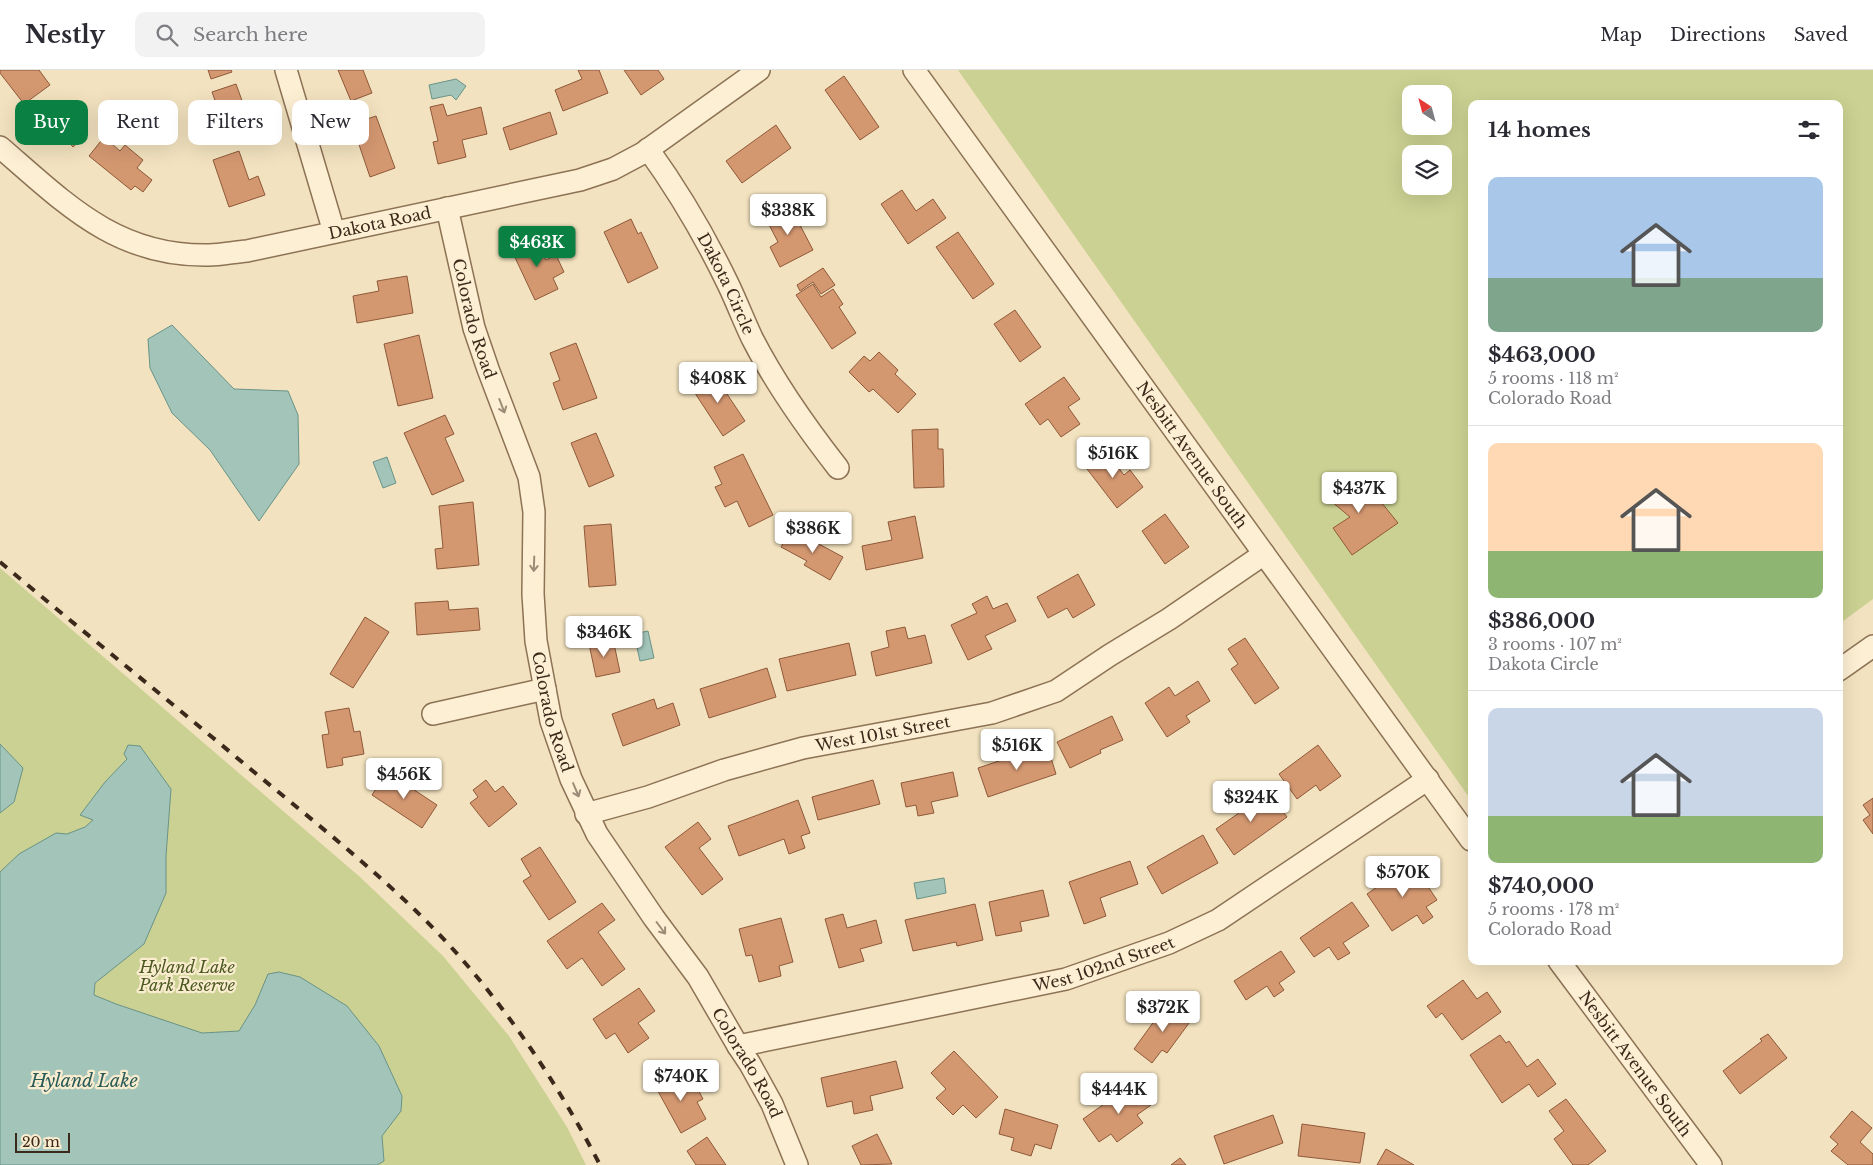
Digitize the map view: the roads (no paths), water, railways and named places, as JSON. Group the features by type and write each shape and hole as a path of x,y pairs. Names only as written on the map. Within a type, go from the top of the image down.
{"street":[{"path":"286,70 334,232"},
{"name":"Dakota Road","path":"0,148 66,203 97,226 132,243 170,253 209,255 247,251 580,180 613,169 648,149 760,70"},
{"name":"Nesbitt Avenue South","path":"914,70 1468,836"},
{"name":"Dakota Circle","path":"648,149 699,228 729,286 752,338 780,388 812,435 838,468"},
{"name":"Colorado Road","path":"447,208 474,328 529,477 534,512 533,594 536,641 551,721 571,779 597,834 654,918 698,977 750,1064 772,1104 798,1165"},
{"name":"West 101st Street","path":"586,814 648,797 724,770 803,748 992,713 1056,691 1169,619 1264,554"},
{"path":"1843,667 1873,646"},
{"path":"433,714 545,689"},
{"name":"West 102nd Street","path":"738,1046 1066,979 1169,943 1218,920 1428,779"},
{"name":"Nesbitt Avenue South","path":"1562,965 1711,1165"}],"water":[{"path":"456,79 466,86 456,100 451,95 432,99 429,85"},
{"path":"172,325 234,389 288,391 298,415 299,464 259,521 210,450 172,413 150,368 148,339"},
{"path":"387,457 396,483 383,488 373,462"},
{"path":"648,631 654,658 640,661 634,634"},
{"path":"0,744 23,768 14,802 0,813"},
{"name":"Hyland Lake","path":"128,745 140,746 171,789 166,856 166,893 144,944 95,983 94,995 202,1033 239,1031 255,1005 268,974 279,972 300,977 347,1006 379,1046 402,1096 401,1111 382,1136 384,1161 377,1165 0,1165 0,872 19,854 56,833 67,834 85,827 93,820 80,815 105,782 127,759 124,754"},
{"path":"944,878 946,893 917,899 914,883"}],"railway":[{"path":"0,562 331,835 416,911 469,968 518,1031 562,1097 600,1165"}],"park label":[{"name":"Hyland Lake Park Reserve","path":"187,976"}]}
